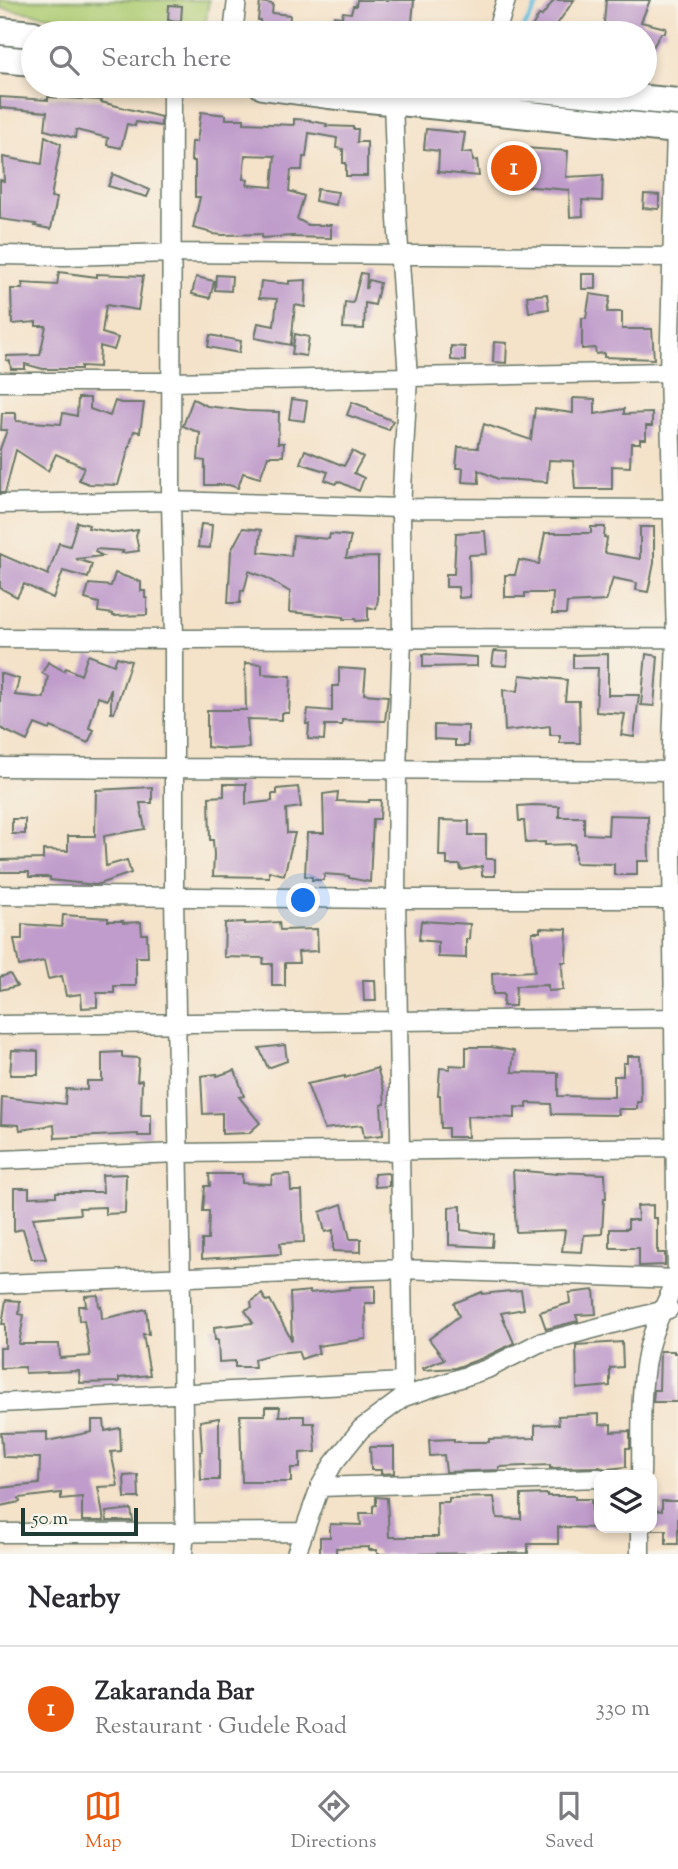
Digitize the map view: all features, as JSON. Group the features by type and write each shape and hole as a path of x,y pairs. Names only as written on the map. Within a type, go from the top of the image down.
{"highway":[{"path":"0,31 21,33"},
{"path":"0,59 21,61"},
{"path":"367,98 677,130"},
{"path":"636,98 678,102"}],"street":[{"path":"234,21 237,0"},
{"path":"500,21 506,0"},
{"path":"172,98 171,501 174,897 185,1531 183,1554"},
{"path":"296,1554 320,1487 333,1464 362,1429 404,1389 396,899 402,638 401,508 408,377 399,255 393,100"},
{"path":"641,1470 647,1354 670,1308 677,1279 676,1018 672,900 677,638 673,257 677,130"},
{"path":"0,256 172,253 673,257"},
{"path":"0,382 408,377 673,382"},
{"path":"0,504 171,501 401,508 675,508"},
{"path":"0,638 677,638"},
{"path":"0,768 675,771"},
{"path":"0,895 672,900"},
{"path":"0,1026 676,1018"},
{"path":"0,1160 178,1153 677,1146"},
{"path":"0,1284 402,1269 677,1279"},
{"path":"0,1403 183,1394 404,1389 487,1369 539,1343 670,1308"},
{"path":"320,1487 594,1478"},
{"path":"0,1533 304,1532"},
{"path":"640,1533 640,1554"}],"green space":[{"path":"0,0 209,0 206,21 80,21 0,8"}],"building":[{"path":"357,0 414,0 412,21 333,21 334,16 342,17 343,12 351,13 353,6 356,6"},
{"path":"554,0 574,0 559,21 535,21 539,15 542,16"},
{"path":"606,0 650,0 641,21 604,21"},
{"path":"260,2 273,4 272,13 290,15 290,21 258,20"},
{"path":"169,5 182,6 181,21 168,20"},
{"path":"657,26 666,28 665,33 661,33 657,40"},
{"path":"0,97 102,100 101,102 161,117 161,126 136,122 135,126 127,124 121,148 107,145 108,138 76,130 75,138 45,130 47,112 0,108"},
{"path":"201,112 226,115 226,119 244,119 244,123 294,125 294,119 310,120 327,124 326,126 353,127 358,129 357,142 367,142 367,176 346,176 343,149 336,148 337,138 309,133 302,170 291,170 289,191 304,196 297,219 308,225 331,225 331,238 262,238 262,234 213,234 193,228 200,197 195,197 195,161 191,161 192,142 197,142","holes":["245,155 275,156 272,187 247,185 248,180 243,179"]},
{"path":"426,129 465,133 462,153 472,152 473,161 477,160 479,176 438,172 439,151 424,149"},
{"path":"45,136 61,144 51,197 57,198 51,229 0,219 0,180 4,181 3,157 42,164"},
{"path":"524,148 568,151 566,177 603,175 602,201 582,200 583,216 570,217 569,190 522,186"},
{"path":"113,174 150,190 147,197 108,186"},
{"path":"317,189 338,192 336,205 315,201"},
{"path":"644,194 659,195 659,209 643,208"},
{"path":"59,272 97,277 97,274 143,276 138,310 106,305 102,333 118,338 114,350 100,346 99,367 43,369 25,364 25,369 11,369 10,361 6,360 7,356 40,355 46,326 36,326 36,322 12,324 11,289 23,289 22,283 57,285"},
{"path":"361,273 367,274 366,289 369,280 380,283 375,305 365,303 364,329 343,328 345,302 353,303"},
{"path":"582,274 596,274 596,289 582,289"},
{"path":"216,275 232,276 231,291 215,290"},
{"path":"196,277 214,281 210,298 192,294"},
{"path":"306,280 305,307 295,305 291,345 255,338 258,323 274,326 277,299 259,298 261,281 289,284 289,281"},
{"path":"547,294 549,309 529,312 527,296"},
{"path":"590,294 610,297 607,312 622,312 622,329 652,329 654,359 604,357 604,353 596,354 595,348 582,349 582,318 586,318"},
{"path":"295,334 309,337 306,356 292,354"},
{"path":"210,335 241,341 239,353 208,347"},
{"path":"494,342 507,343 506,363 493,362"},
{"path":"451,346 465,347 465,361 451,360"},
{"path":"78,398 90,398 90,409 110,416 115,401 144,403 140,432 134,431 118,485 89,484 79,480 84,467 56,454 48,471 16,450 5,493 0,493 0,449 7,430 1,430 2,413 16,413 16,421 61,424 63,413 77,416"},
{"path":"573,398 595,399 595,414 624,409 624,414 652,413 652,426 646,426 646,439 640,439 640,443 631,443 630,467 612,466 612,489 575,489 573,461 549,460 547,482 498,479 478,470 479,483 462,482 463,468 456,468 458,447 478,448 484,424 531,440 535,408 573,413"},
{"path":"193,399 207,406 279,412 278,443 284,443 283,456 268,456 260,478 243,473 238,488 229,485 205,485 205,461 198,460 200,433 183,426"},
{"path":"292,399 307,401 304,421 289,419"},
{"path":"352,402 393,421 389,430 347,415"},
{"path":"305,450 344,466 352,451 363,457 354,473 364,478 359,491 338,481 336,484 325,480 328,472 300,463"},
{"path":"77,522 89,525 88,528 117,533 138,530 136,536 139,551 122,553 123,551 96,549 95,552 103,556 76,559 92,564 88,578 63,571 53,598 24,584 17,597 0,588 0,554 48,575 59,543 70,546"},
{"path":"201,524 212,525 210,548 198,547"},
{"path":"591,527 605,527 605,553 640,559 640,527 654,527 654,563 648,592 636,590 637,583 613,578 606,601 567,603 566,614 552,614 553,593 525,593 525,597 505,597 505,575 515,575 519,560 539,564 545,533 591,533"},
{"path":"243,528 261,530 259,552 291,556 293,536 329,539 330,534 351,536 346,558 378,557 376,609 368,607 368,620 356,621 343,617 289,612 290,592 249,571 244,591 241,590 240,603 228,603 231,551"},
{"path":"485,531 487,554 469,555 470,597 459,598 458,587 446,587 446,574 454,574 456,533"},
{"path":"115,573 141,582 141,591 145,591 147,598 147,615 113,616 98,612 99,603 85,599 89,584 111,586"},
{"path":"494,651 508,652 507,666 492,665"},
{"path":"423,654 477,657 477,666 423,667"},
{"path":"608,654 608,695 639,695 634,737 621,735 625,714 596,712 598,668 573,668 573,655"},
{"path":"646,654 658,656 654,706 641,705"},
{"path":"88,655 114,665 117,657 131,661 114,713 111,713 111,689 107,700 98,697 89,728 94,730 88,743 51,727 50,730 35,724 27,741 0,728 0,673 19,679 15,695 44,698 48,676 42,673 48,662 64,671 66,668 81,675"},
{"path":"245,663 262,664 262,674 291,676 289,713 282,713 282,720 247,719 249,748 207,747 207,710 246,710"},
{"path":"339,668 366,670 364,694 388,696 385,721 342,720 342,725 325,725 324,740 308,739 308,709 332,711 332,686 339,686"},
{"path":"520,675 567,680 565,701 579,701 580,743 560,743 560,735 550,735 550,726 505,731 503,690 518,691"},
{"path":"434,725 468,726 468,746 455,746 455,740 434,739"},
{"path":"224,784 246,784 246,804 272,801 272,794 277,794 277,789 298,787 301,807 286,809 287,833 295,833 284,875 269,871 269,877 213,876 209,797 224,796"},
{"path":"152,787 152,803 140,803 145,829 104,836 106,866 127,860 131,873 96,885 50,880 50,877 29,877 29,872 0,872 0,860 43,859 43,850 68,851 68,836 95,836 96,790"},
{"path":"338,792 337,801 381,800 380,819 373,819 370,882 349,876 324,874 324,880 312,880 312,877 305,876 307,833 324,833 323,794"},
{"path":"518,806 559,806 559,817 584,817 584,834 608,835 609,815 648,816 649,861 637,861 637,875 614,875 614,864 575,863 575,844 526,843 524,821 519,821"},
{"path":"12,819 25,819 25,834 12,834"},
{"path":"440,820 469,821 469,835 486,835 486,859 495,859 495,876 482,876 482,866 461,870 460,865 447,865 447,856 439,856"},
{"path":"63,915 108,918 108,921 123,923 141,922 142,934 147,934 148,957 136,957 136,986 114,986 114,993 97,993 97,1007 82,1008 81,994 66,996 62,976 48,979 44,961 19,966 14,939 22,939 22,924 62,927"},
{"path":"421,921 470,924 469,939 466,939 466,958 438,957 438,942 419,940"},
{"path":"279,922 280,930 317,929 318,951 298,952 299,963 285,963 285,986 272,986 272,964 263,964 264,958 224,957 225,923"},
{"path":"540,928 567,929 566,962 562,962 563,990 548,991 548,985 516,986 515,1006 503,1006 504,994 493,994 492,973 535,971 532,932 540,932"},
{"path":"10,974 17,986 0,990 0,977"},
{"path":"363,980 375,980 376,1001 364,1001"},
{"path":"285,1045 287,1061 268,1068 259,1048"},
{"path":"466,1047 514,1051 512,1072 558,1073 558,1096 614,1097 614,1076 623,1076 623,1063 627,1063 627,1056 640,1056 641,1102 637,1102 637,1109 618,1109 619,1115 552,1114 551,1104 527,1103 527,1108 515,1107 515,1118 467,1116 468,1137 448,1137 448,1128 441,1128 438,1095 440,1068 450,1069 450,1065 466,1066"},
{"path":"12,1050 38,1051 38,1075 10,1075"},
{"path":"122,1052 122,1057 139,1058 137,1081 142,1080 141,1115 151,1115 151,1136 138,1134 55,1138 54,1125 20,1130 19,1125 1,1124 2,1097 65,1104 66,1089 87,1090 87,1081 102,1081 102,1053"},
{"path":"377,1068 384,1091 385,1104 381,1105 383,1135 364,1137 362,1125 324,1129 307,1084 345,1078"},
{"path":"235,1070 244,1096 239,1097 260,1123 249,1133 222,1134 222,1113 203,1114 201,1076 217,1076"},
{"path":"513,1170 605,1174 606,1198 602,1234 584,1235 582,1252 562,1251 565,1230 516,1232"},
{"path":"387,1173 389,1186 375,1187 374,1174"},
{"path":"126,1174 125,1213 105,1214 105,1207 79,1208 80,1214 33,1218 46,1259 32,1259 23,1229 14,1231 14,1188 29,1188 29,1197 56,1196 56,1192 103,1192 102,1175"},
{"path":"209,1174 242,1174 242,1183 271,1184 272,1175 290,1174 291,1191 302,1191 304,1242 280,1243 281,1254 202,1259 202,1240 208,1240 209,1211 203,1211 205,1186 210,1186"},
{"path":"342,1204 350,1239 361,1239 361,1252 333,1251 333,1230 325,1232 320,1212"},
{"path":"653,1205 653,1218 657,1218 657,1250 658,1253 665,1253 665,1265 639,1266 639,1248 610,1248 610,1229 628,1229 628,1220 638,1220 637,1206"},
{"path":"461,1206 461,1230 493,1234 492,1247 449,1245 449,1207"},
{"path":"375,1286 375,1303 365,1303 366,1339 317,1346 319,1353 301,1359 298,1351 276,1353 254,1359 255,1367 235,1367 235,1361 219,1362 218,1340 215,1340 214,1327 253,1323 245,1310 252,1307 251,1302 262,1294 266,1301 270,1300 292,1341 290,1293"},
{"path":"521,1290 524,1309 501,1313 514,1343 455,1368 424,1370 423,1368 444,1359 429,1339 459,1316 454,1303 482,1292"},
{"path":"594,1290 596,1314 576,1315 578,1321 546,1329 540,1312 570,1303 569,1293"},
{"path":"98,1295 102,1319 146,1309 149,1334 143,1334 150,1375 119,1378 119,1382 80,1383 79,1371 25,1373 25,1367 0,1368 0,1348 5,1348 5,1324 2,1324 6,1300 20,1301 19,1314 24,1315 19,1344 59,1344 60,1358 90,1356 84,1320 79,1321 78,1306 86,1306 85,1296"},
{"path":"622,1342 623,1367 610,1368 610,1386 577,1389 576,1345"},
{"path":"660,1351 678,1353 678,1402 653,1402 654,1390 659,1390"},
{"path":"265,1407 280,1407 279,1416 304,1416 304,1423 314,1423 316,1452 300,1453 300,1468 291,1468 291,1482 242,1482 240,1415 265,1415"},
{"path":"599,1414 599,1425 611,1424 611,1432 630,1431 626,1467 550,1468 550,1465 446,1472 444,1455 430,1456 429,1440 489,1442 489,1439 535,1438 535,1425 559,1424 558,1416"},
{"path":"219,1418 219,1480 201,1480 200,1421"},
{"path":"92,1420 104,1420 105,1431 120,1428 121,1451 111,1452 118,1486 98,1487 104,1521 82,1521 82,1497 61,1499 61,1493 19,1498 20,1502 0,1506 0,1488 39,1484 40,1458 3,1457 1,1433 47,1432 47,1441 92,1432"},
{"path":"370,1447 394,1447 394,1473 381,1474 381,1470 371,1470"},
{"path":"138,1475 139,1498 125,1498 124,1476"},
{"path":"547,1494 591,1499 594,1528 558,1527 558,1544 528,1544 528,1553 377,1554 377,1550 369,1550 369,1547 336,1548 336,1554 320,1554 320,1537 330,1537 330,1524 361,1525 360,1513 373,1513 376,1497 387,1498 389,1537 438,1537 437,1502 449,1502 449,1498 494,1497 497,1518 521,1519 521,1495"},
{"path":"662,1501 678,1501 678,1544 666,1544 666,1530 657,1530 657,1510 662,1511"},
{"path":"131,1509 133,1521 107,1521 106,1512"}],"waterway":[{"path":"528,21 540,0"}],"place":[{"name":"Zakaranda Bar","path":"514,168"}]}
